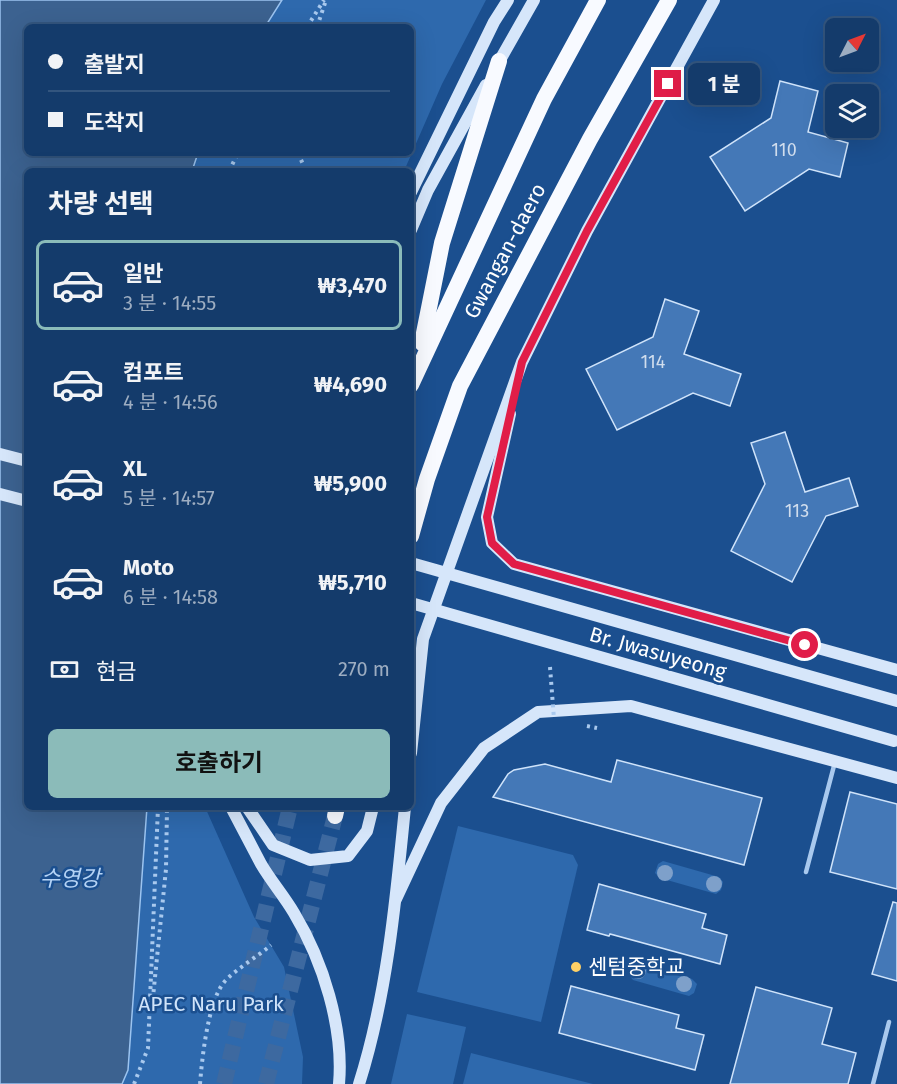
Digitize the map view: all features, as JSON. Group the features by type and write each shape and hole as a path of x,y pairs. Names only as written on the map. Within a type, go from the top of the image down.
{"highway":[{"name":"Gwangan-daero","path":"414,376 544,99 597,0"},
{"name":"Gwangan-daero","path":"414,525 427,479 460,386 590,139 669,0"},
{"path":"414,373 442,243 499,61"}],"main road":[{"path":"414,186 494,21 508,0"},
{"path":"414,223 428,190 534,0"},
{"path":"414,662 522,362 587,231 714,0"},
{"path":"522,362 487,517 492,543 514,564 897,670"},
{"path":"0,454 24,460"},
{"path":"0,494 24,500"},
{"name":"Br. Jwasuyeong","path":"414,564 897,701"},
{"name":"Br. Jwasuyeong","path":"414,604 896,741"},
{"path":"414,724 423,639"},
{"path":"396,899 441,803 484,748 538,712 631,706 897,778"},
{"path":"233,810 262,864 295,914 318,960 332,1004 341,1067 339,1084"},
{"path":"249,810 273,844 310,860 348,856 367,831 372,810"},
{"path":"359,1084 372,1043 396,899 405,810"}],"lane":[{"path":"806,872 835,762"},
{"path":"873,1084 889,1022"}],"path":[{"path":"309,24 325,0"},
{"path":"318,24 325,0"},
{"path":"550,667 554,719"},
{"path":"148,1048 158,810"},
{"path":"134,1084 148,1048 166,869 167,810"},
{"path":"200,1084 211,1012 225,981 271,945"}],"green space":[{"path":"0,0 486,0 442,84 414,148 414,24 24,24 24,152"},
{"path":"25,156 411,156 405,168 27,168"},
{"name":"APEC Naru Park","path":"139,810 206,810 254,917 284,967 303,1057 302,1084 122,1084 128,1070"},
{"path":"458,826 573,855 578,865 541,1022 417,992"},
{"path":"663,861 719,877 723,882 721,890 716,894 660,878 655,873 658,864"},
{"path":"633,964 692,979 697,984 694,993 689,996 633,980 629,975"},
{"path":"407,1014 466,1027 453,1084 391,1084"},
{"path":"471,1053 593,1084 463,1084"}],"water":[{"name":"수영강","path":"0,0 282,0 267,24 24,24 24,156 197,156 193,168 24,168 24,810 147,810 128,1070 122,1084 0,1084"}],"building":[{"path":"780,81 818,91 808,132 848,143 840,177 809,169 745,211 710,157 771,118"},
{"path":"665,299 699,311 684,354 741,374 730,406 693,393 617,430 586,369 653,337"},
{"path":"785,432 805,492 849,478 858,506 826,516 792,582 731,551 765,484 751,443"},
{"path":"617,760 762,798 744,865 493,797 508,774 514,770 545,764 611,782"},
{"path":"850,792 897,804 897,889 830,872"},
{"path":"599,884 706,914 702,928 727,935 720,964 610,934 609,936 587,930"},
{"path":"893,902 897,903 897,981 872,974"},
{"path":"571,986 679,1015 676,1028 704,1035 695,1070 559,1033"},
{"path":"756,987 832,1008 822,1044 856,1053 848,1084 730,1084"}],"tunnel":[{"path":"224,1084 289,810"},
{"path":"266,1084 335,816"}],"place":[{"name":"센텀중학교","path":"576,967"}],"route":[{"path":"668,84 587,231 522,362 487,517 492,543 514,564 805,645"}]}
